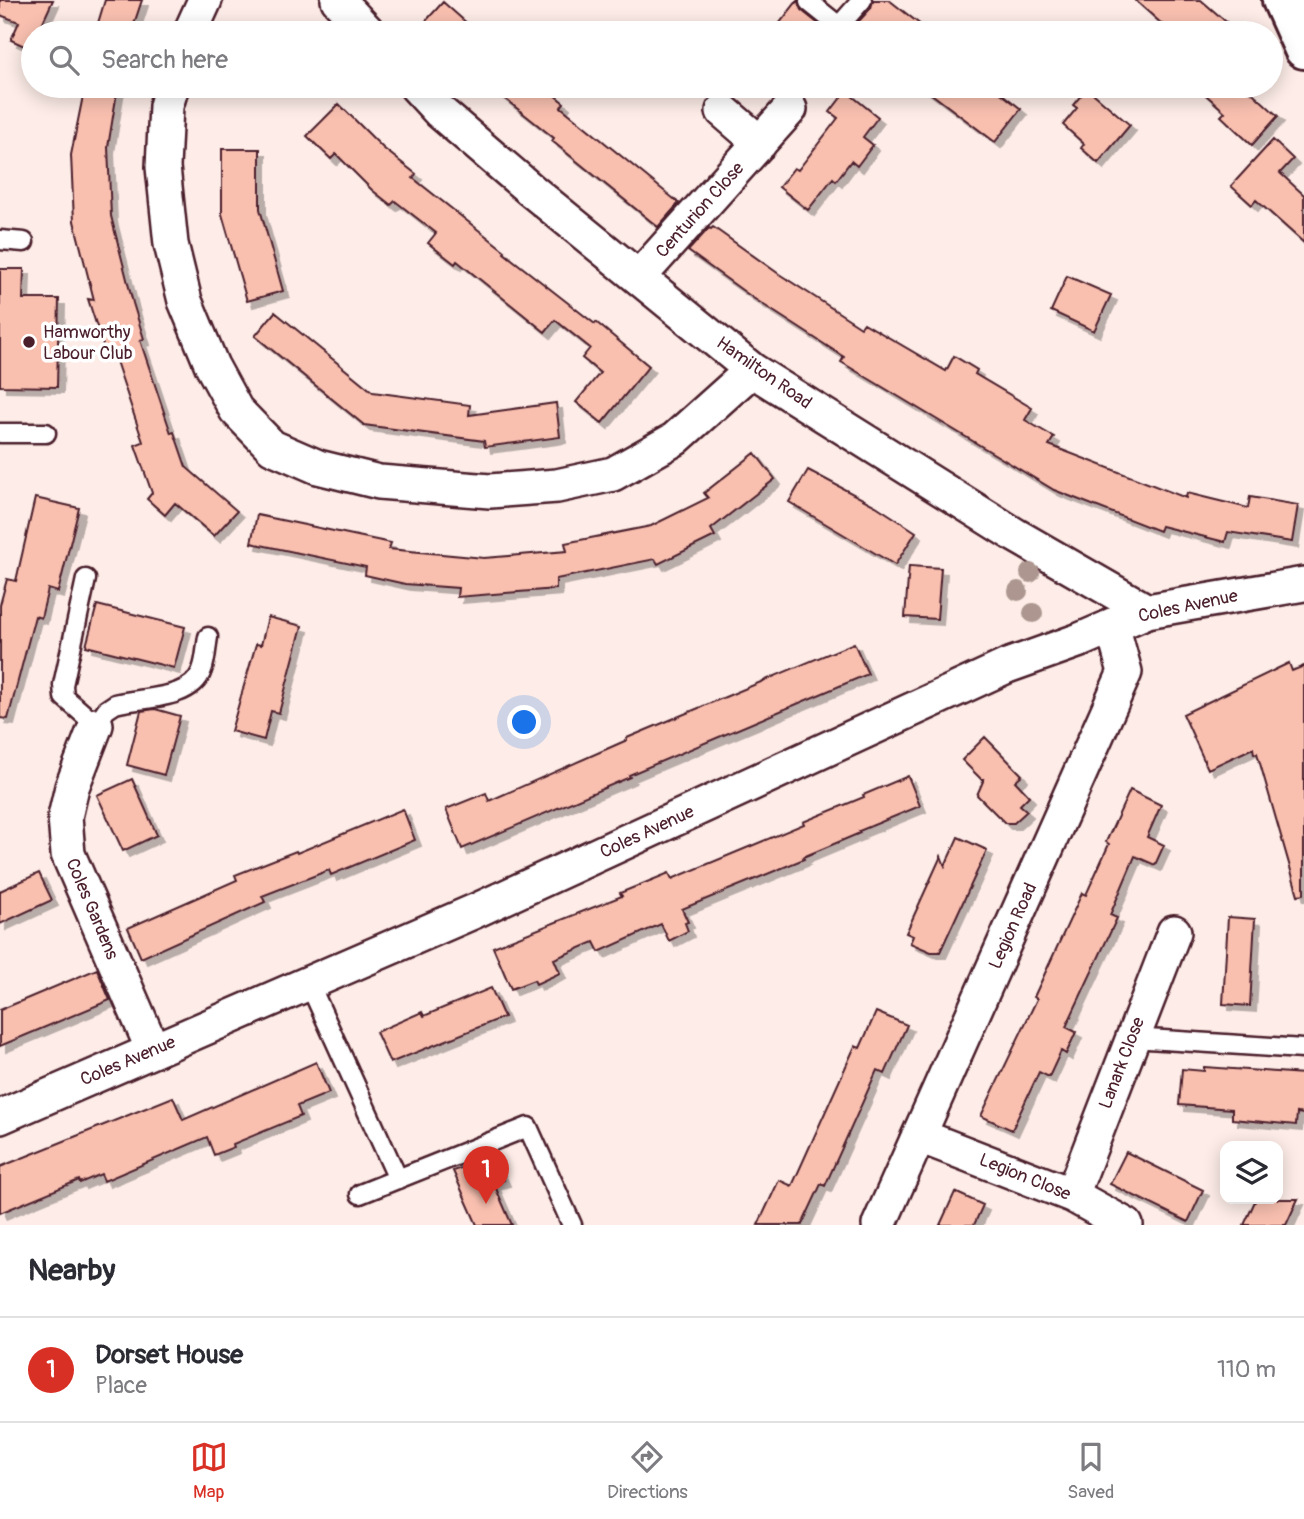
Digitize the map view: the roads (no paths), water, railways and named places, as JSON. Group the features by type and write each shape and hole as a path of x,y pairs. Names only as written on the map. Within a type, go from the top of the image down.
{"main road":[{"path":"1282,0 1304,49"}],"street":[{"path":"195,21 205,0"},
{"path":"169,98 163,167 171,244 186,300 212,366 236,410 272,447 318,467 379,482 490,491 556,486 613,474 675,439 752,370"},
{"name":"Hamilton Road","path":"427,98 440,112 752,370 1015,535 1147,611"},
{"name":"Centurion Close","path":"639,278 790,109"},
{"path":"723,111 760,143"},
{"name":"Coles Avenue","path":"0,1117 475,911 1007,666 1080,640 1147,611 1304,584"},
{"name":"Legion Road","path":"879,1225 1125,672 1112,625"},
{"name":"Coles Gardens","path":"96,725 69,797 65,817 68,854 153,1050"},
{"name":"Lanark Close","path":"1072,1195 1174,932"},
{"name":"Legion Close","path":"920,1136 1072,1195 1126,1225"}],"lane":[{"path":"848,21 862,0"},
{"path":"808,2 833,21"},
{"path":"0,240 24,242"},
{"path":"0,433 46,433"},
{"path":"86,579 63,685 64,697 96,725 106,710 115,704 182,692 194,686 202,671 208,637"},
{"path":"309,983 398,1179"},
{"path":"1132,1038 1303,1049"},
{"path":"360,1194 528,1127 572,1225"}],"place":[{"name":"Hamworthy Labour Club","path":"29,342"},
{"name":"Dorset House","path":"486,1204"}]}
